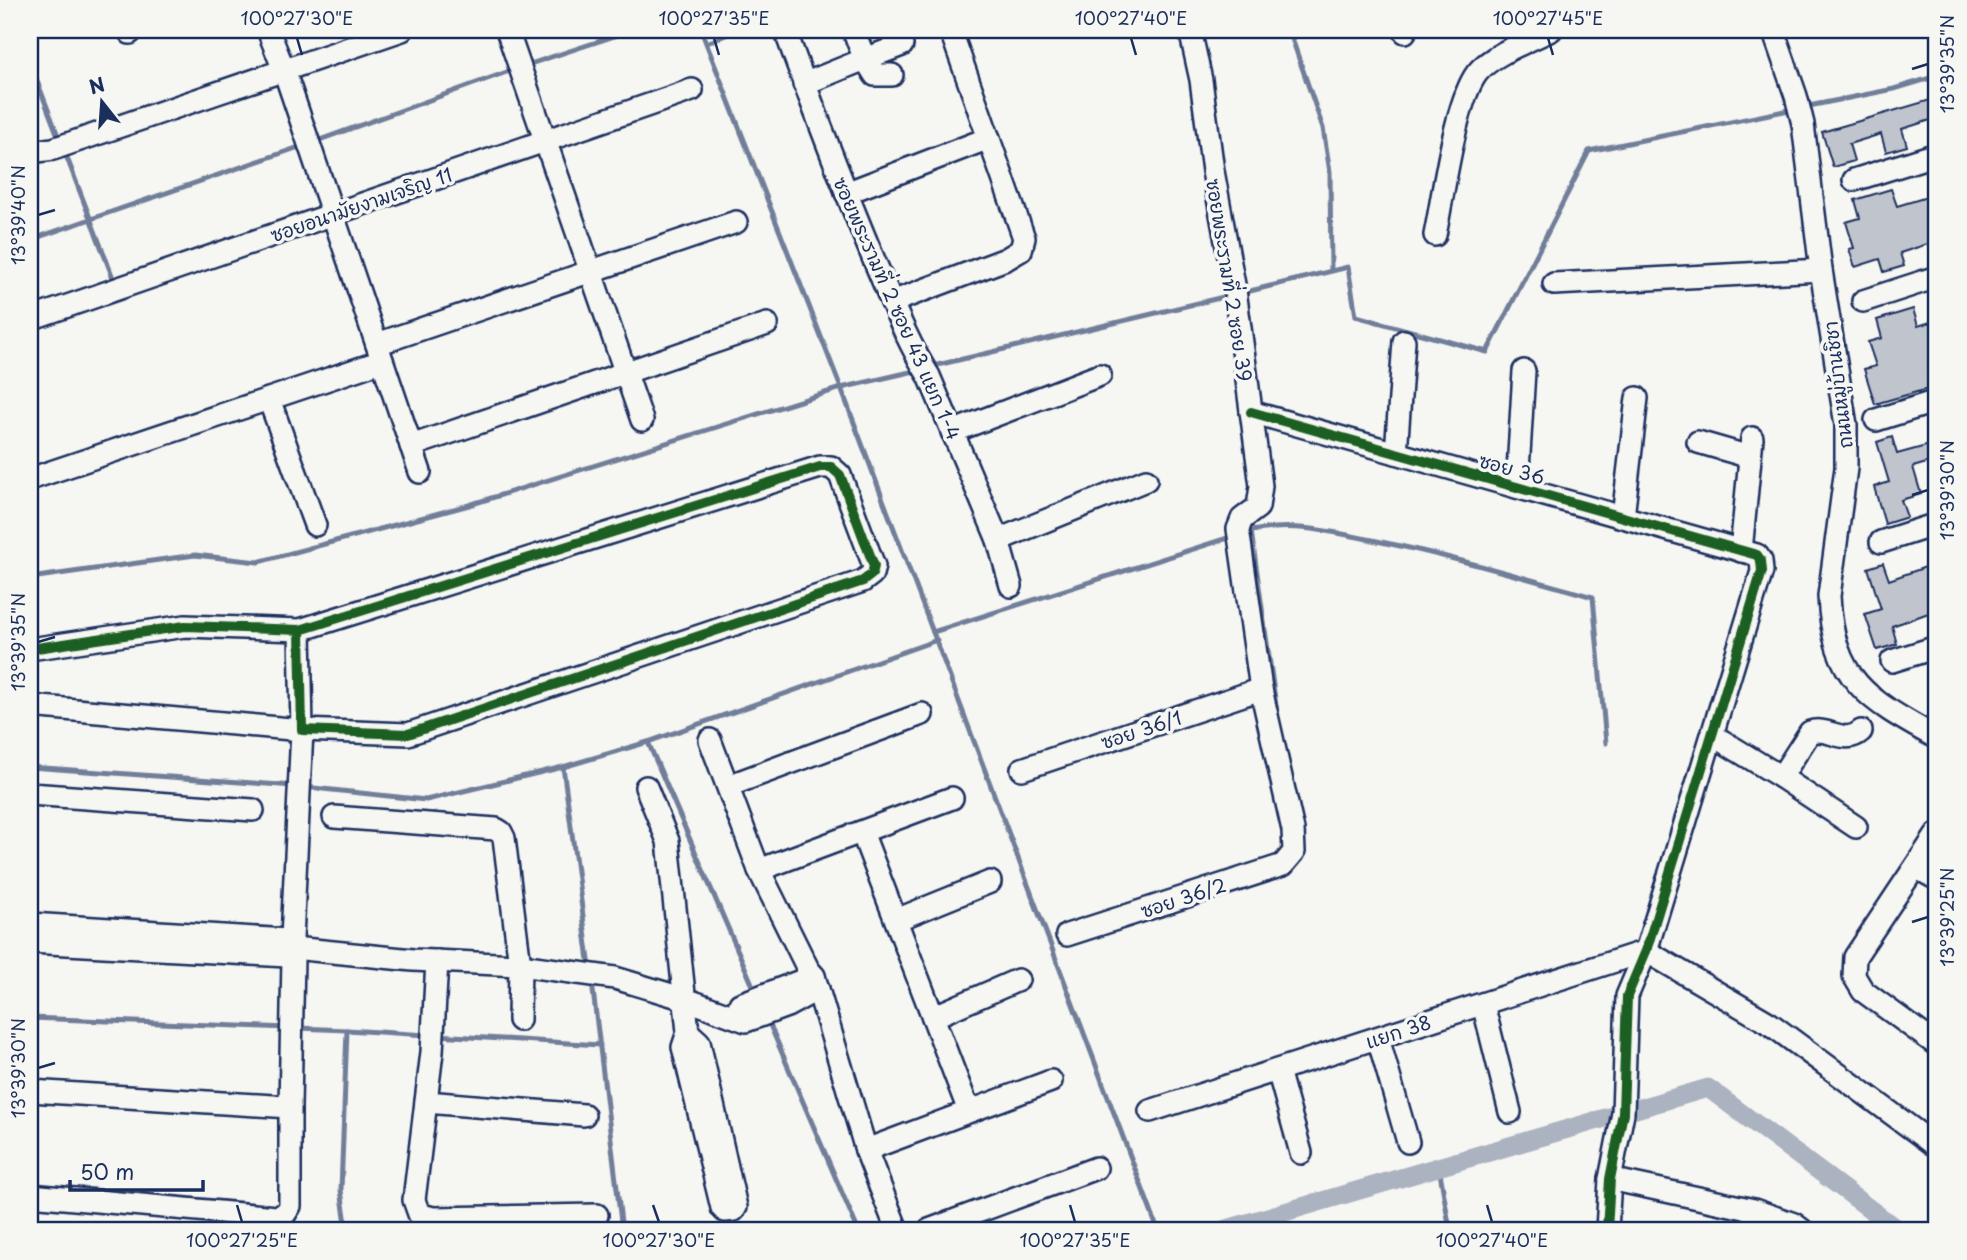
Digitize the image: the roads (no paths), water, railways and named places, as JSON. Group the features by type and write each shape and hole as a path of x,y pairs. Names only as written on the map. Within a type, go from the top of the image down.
{"street":[{"path":"268,30 284,70 420,472"},
{"path":"30,152 53,149 402,30"},
{"path":"506,30 642,420"},
{"name":"ซอยพระรามที่ 2 ซอย 43 แยก 1-4","path":"785,30 846,193 892,302 929,376 998,540 1012,586"},
{"path":"853,30 875,75 892,75"},
{"name":"ซอยพระรามที่ 2 ซอย 39","path":"1190,30 1201,80 1213,171 1236,299 1261,486 1258,508 1242,519 1238,529 1261,689 1293,830 1294,852"},
{"path":"1434,235 1463,102 1477,73 1489,63 1551,30"},
{"name":"ถนนหมู่บ้านชิชา","path":"1773,30 1803,124 1821,270 1846,425 1846,468 1829,596 1830,617 1842,660 1854,681 1885,709 1937,738"},
{"path":"892,302 1006,259 1021,250 1024,238 953,37"},
{"path":"804,84 902,45"},
{"name":"ซอยอนามัยงามเจริญ 11","path":"30,319 692,90"},
{"path":"846,193 989,138"},
{"path":"1854,180 1937,154"},
{"path":"30,479 270,399 379,353 590,272 736,222"},
{"path":"1554,284 1821,270"},
{"path":"1863,301 1937,277"},
{"path":"411,446 767,324"},
{"path":"1396,453 1404,341"},
{"path":"1517,487 1524,371"},
{"path":"952,432 1100,375"},
{"path":"1623,517 1637,398"},
{"path":"270,399 315,525"},
{"path":"1876,420 1937,401"},
{"name":"ซอย 36","path":"1251,412 1757,555 1762,571 1714,736"},
{"path":"1698,442 1751,447 1741,551"},
{"path":"30,649 186,626 300,629 820,467 831,467 840,475 874,566 873,574 863,581 408,734 302,730 30,706"},
{"path":"998,540 1146,480"},
{"path":"1881,542 1937,524"},
{"path":"30,1195 276,1217 285,1214 290,1206 291,1013 302,730 300,629"},
{"path":"1892,661 1937,647"},
{"name":"ซอย 36/1","path":"1022,769 1261,689"},
{"path":"728,786 922,714"},
{"path":"1782,777 1810,732 1817,729 1852,737 1861,731"},
{"path":"1607,1230 1610,1178 1623,1110 1627,996 1646,951 1714,736 1782,777 1856,827"},
{"path":"710,740 759,870 816,983 866,1150 897,1230"},
{"path":"646,787 668,841 688,1032 683,1047 722,1208 725,1211 734,1210 736,1207 699,1042 688,1032"},
{"path":"30,794 253,810"},
{"path":"759,870 952,798"},
{"path":"334,817 496,829 501,832 504,838 520,965 519,1020"},
{"path":"862,832 969,1111"},
{"path":"1937,834 1855,957 1854,976 1863,991 1937,1045"},
{"name":"ซอย 36/2","path":"1067,935 1283,864 1294,852"},
{"path":"1916,868 1937,879"},
{"path":"896,920 990,882"},
{"path":"30,924 153,940 520,965 615,978 741,1014 816,983"},
{"path":"30,942 153,940"},
{"path":"1646,951 1769,1023 1937,1147"},
{"name":"แยก 38","path":"1150,1111 1646,951"},
{"path":"436,961 432,1052 414,1200 419,1214 433,1218 597,1216"},
{"path":"933,1017 1018,980"},
{"path":"1483,1004 1510,1112"},
{"path":"1378,1038 1408,1142"},
{"path":"1278,1070 1301,1153"},
{"path":"866,1150 1051,1081"},
{"path":"30,1091 289,1107"},
{"path":"426,1102 584,1115"},
{"path":"929,1230 1096,1168"},
{"path":"1610,1178 1754,1210 1794,1224 1802,1230"}],"waterway":[{"path":"524,66 633,30"},
{"path":"701,30 841,388 1158,1230"},
{"path":"707,43 737,30"},
{"path":"1289,30 1323,128 1330,172 1331,271"},
{"path":"30,63 60,141"},
{"path":"314,142 515,69"},
{"path":"1804,107 1894,89 1937,76"},
{"path":"1242,293 1348,267 1356,316 1487,352 1589,151 1794,109"},
{"path":"30,240 305,145"},
{"path":"64,150 113,278"},
{"path":"929,367 1232,295"},
{"path":"30,578 195,555 258,562 469,505 841,388 919,370"},
{"path":"1243,533 1279,528 1333,532 1438,555 1593,597 1606,743"},
{"path":"1251,531 1278,720"},
{"path":"933,632 1234,536"},
{"path":"304,787 426,800 563,767 648,742 937,640"},
{"path":"648,742 756,993"},
{"path":"30,767 294,786"},
{"path":"563,767 590,968"},
{"path":"592,982 622,1230"},
{"path":"30,1018 288,1028"},
{"path":"767,1018 858,1230"},
{"path":"298,1028 347,1030"},
{"path":"347,1230 341,1190 347,1030 427,1035"},
{"path":"437,1035 600,1045"},
{"path":"1223,1230 1708,1088 1898,1230"},
{"path":"1439,1167 1450,1230"}]}
